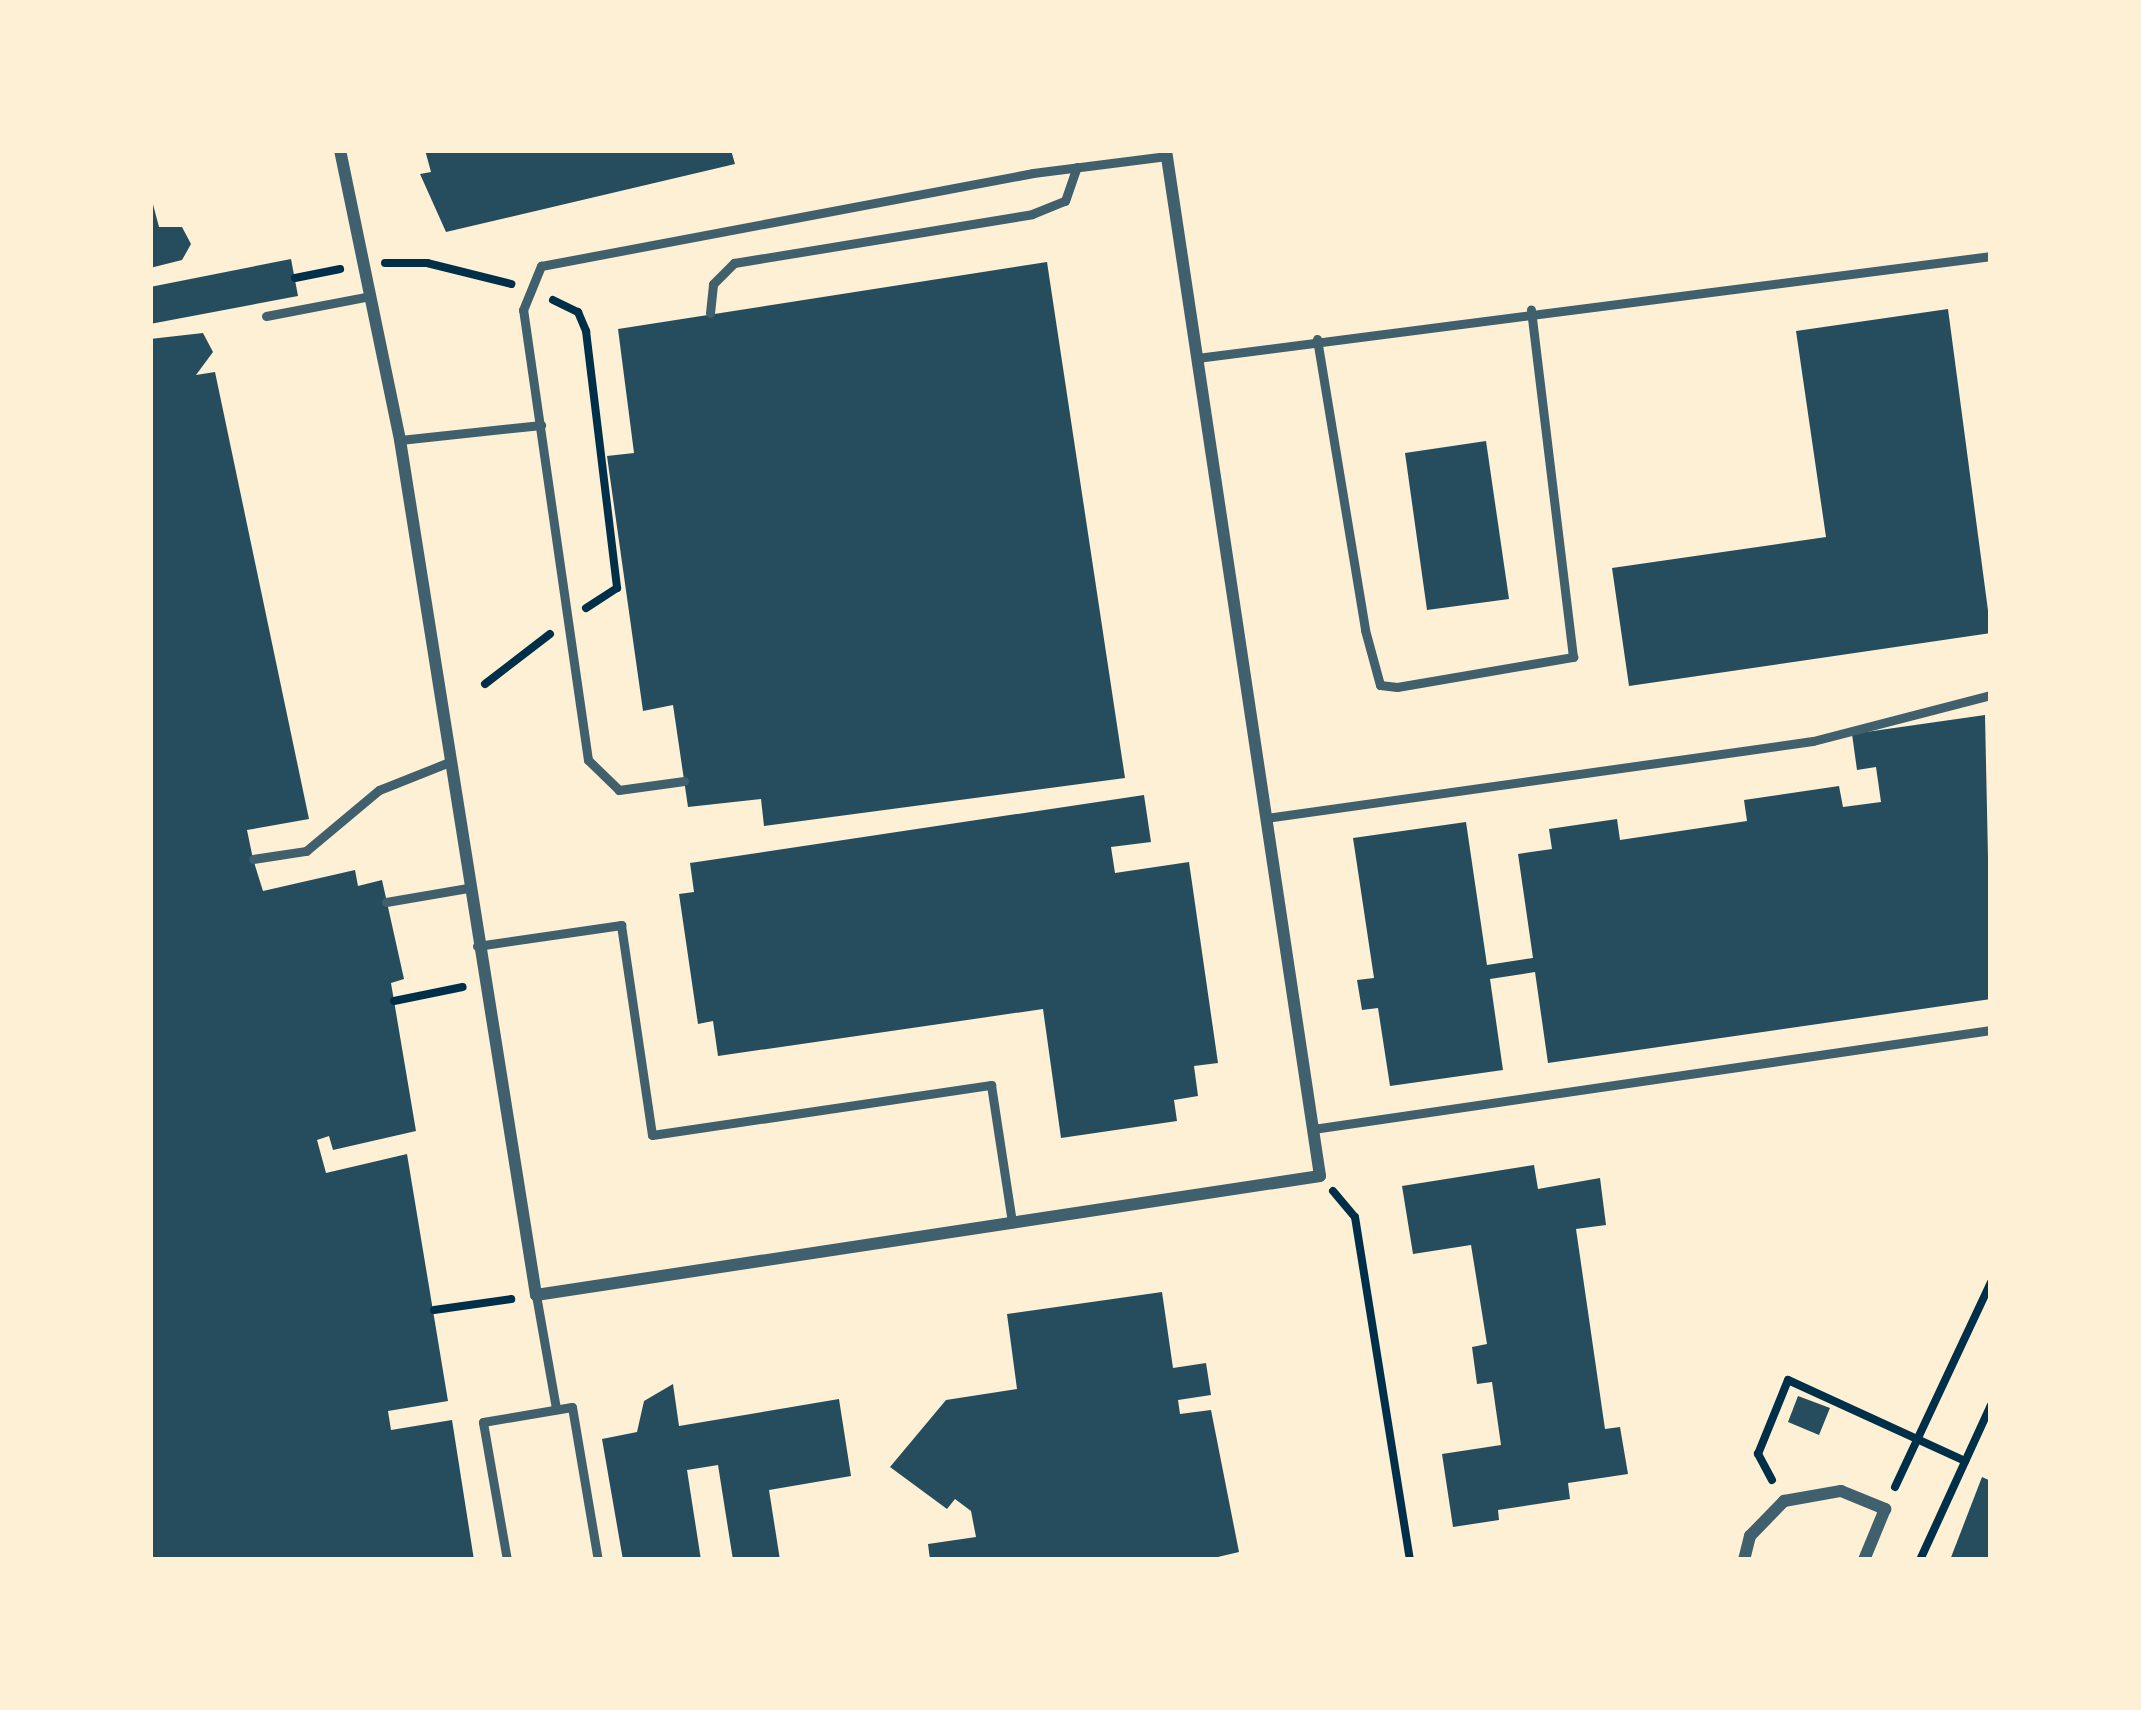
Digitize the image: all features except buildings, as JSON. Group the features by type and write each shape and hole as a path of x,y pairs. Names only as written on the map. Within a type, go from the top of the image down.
{"street":[{"path":"340,150 400,440 447,763 536,1295 1320,1177 1167,153"},
{"path":"1744,1560 1750,1536 1784,1501 1840,1491 1885,1509 1864,1560"}],"lane":[{"path":"684,781 619,790 588,760 523,310 541,266 1167,153"},
{"path":"710,313 713,284 734,263 1032,214 1065,200 1077,167"},
{"path":"1197,358 1532,310 1991,256"},
{"path":"266,316 371,296"},
{"path":"1317,339 1380,685 1418,684 1573,657 1532,310"},
{"path":"400,440 541,425"},
{"path":"1266,818 1814,741 1991,695"},
{"path":"253,859 306,851 379,790 447,763"},
{"path":"386,902 468,888"},
{"path":"478,946 620,925 652,1135 991,1085 1012,1223"},
{"path":"1313,1129 1991,1030"},
{"path":"536,1295 556,1409"},
{"path":"506,1560 483,1422 572,1407 598,1560"}],"path":[{"path":"394,1000 483,983"},
{"path":"1320,1177 1355,1217 1411,1560"},
{"path":"1885,1509 1991,1282"},
{"path":"434,1310 536,1295"},
{"path":"1784,1501 1758,1454 1788,1380 1965,1461"},
{"path":"1920,1560 1991,1405"}]}
